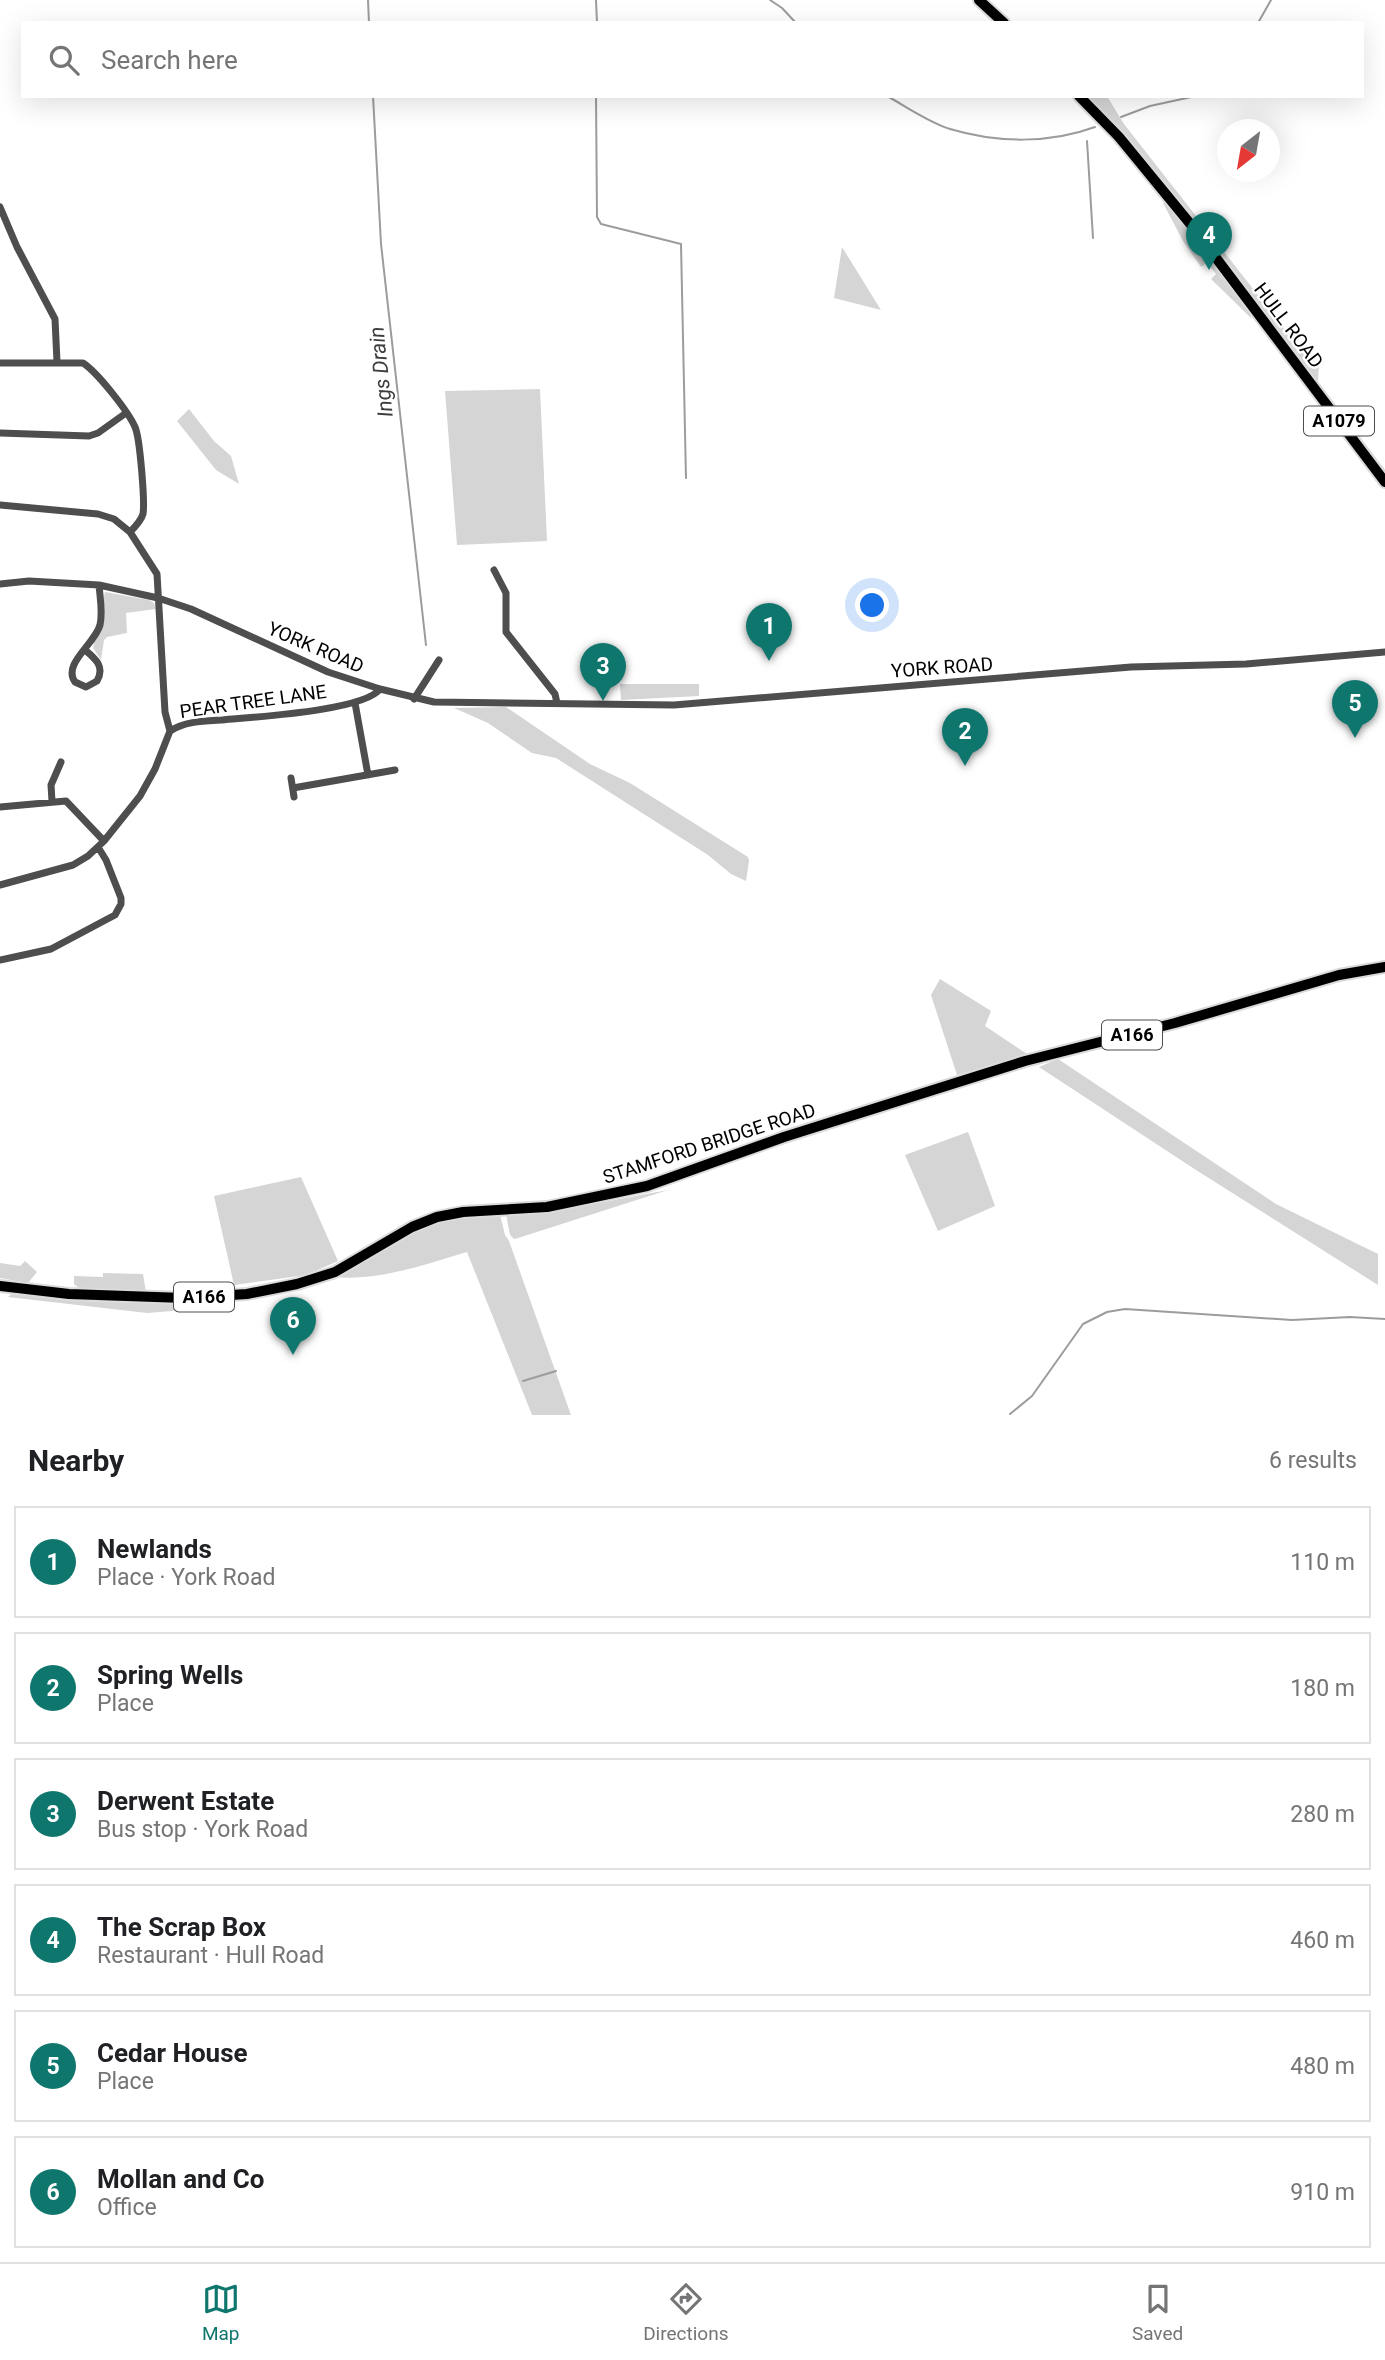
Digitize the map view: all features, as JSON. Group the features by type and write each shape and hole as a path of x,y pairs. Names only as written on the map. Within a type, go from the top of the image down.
{"highway":[{"path":"979,0 1002,21"},
{"name":"HULL ROAD","path":"1081,98 1119,137 1184,215 1385,482"},
{"name":"STAMFORD BRIDGE ROAD","path":"0,1286 82,1295 184,1298 247,1294 297,1284 335,1272 412,1227 437,1217 463,1212 547,1207 635,1189 679,1176 784,1137 1013,1065 1175,1023 1339,975 1385,967"}],"street":[{"path":"0,207 55,319 57,362"},
{"path":"0,363 77,361 88,366 126,413 139,439 143,513 130,532"},
{"path":"0,433 89,436 98,433 126,413"},
{"path":"0,505 98,513 114,519 130,532 157,574 165,712 170,731 155,769 140,796 88,856 72,865 0,885"},
{"path":"494,570 506,593 506,632 555,694 557,703"},
{"name":"YORK ROAD","path":"0,584 29,581 99,585 158,598 191,609 328,672 380,690 434,702 674,705 1120,668 1246,664 1385,652"},
{"path":"85,650 99,664 101,670 97,681 86,687 75,682 71,672 76,659 85,650 100,623 99,585"},
{"path":"414,699 439,660"},
{"name":"PEAR TREE LANE","path":"170,731 197,722 355,703 374,696 380,690"},
{"path":"355,703 369,775"},
{"path":"52,801 51,785 61,762"},
{"path":"293,788 395,770"},
{"path":"291,778 294,797"},
{"path":"0,807 66,801 101,844 121,904 116,915 51,949 0,960"}],"shaded area":[{"path":"1087,98 1108,98 1124,124 1304,354 1319,365 1318,382 1385,470 1385,476"},
{"path":"1166,202 1252,319 1211,279 1216,274 1207,263 1201,267 1183,241 1163,203"},
{"path":"842,247 881,310 834,298"},
{"path":"540,389 547,541 457,545 445,391"},
{"path":"189,409 214,441 231,456 239,484 216,470 177,421"},
{"path":"105,592 149,600 154,603 156,609 126,613 127,633 104,640 101,660 93,648"},
{"path":"620,684 699,684 699,696 621,700"},
{"path":"506,707 590,764 630,783 748,857 746,881 731,874 708,855 556,758 532,753 488,723 454,708"},
{"path":"940,979 991,1011 985,1026 1027,1054 957,1075 931,995"},
{"path":"1058,1059 1276,1204 1378,1254 1378,1285 1039,1067"},
{"path":"968,1132 995,1206 938,1231 905,1155"},
{"path":"301,1177 338,1261 306,1275 234,1285 214,1196"},
{"path":"668,1190 518,1238 514,1239 510,1235 506,1214 598,1203"},
{"path":"500,1215 571,1415 532,1415 467,1252 418,1267 368,1277 333,1277 421,1228 459,1217"},
{"path":"25,1261 37,1272 28,1283 0,1278 0,1263 20,1266"},
{"path":"103,1273 143,1274 146,1292 79,1288 74,1284 74,1276 103,1277"},
{"path":"13,1293 95,1302 171,1303 251,1297 147,1313 8,1297"}],"waterway":[{"name":"Ings Drain","path":"368,0 369,21"},
{"path":"596,0 597,21"},
{"name":"Ings Drain","path":"770,0 794,21"},
{"name":"Ings Drain","path":"1259,21 1271,0"},
{"name":"Ings Drain","path":"373,98 381,244 426,645"},
{"path":"596,98 597,217 601,224 681,244 686,478"},
{"name":"Ings Drain","path":"891,98 942,126 986,137 1041,139 1095,127"},
{"name":"Ings Drain","path":"1121,117 1150,106 1187,98"},
{"path":"1087,141 1093,238"},
{"path":"1010,1414 1032,1396 1083,1324 1107,1312 1125,1309 1292,1320 1350,1317 1385,1319"},
{"path":"523,1381 556,1371"}],"place":[{"name":"The Scrap Box","path":"1209,270"},
{"name":"Newlands","path":"769,661"},
{"name":"Derwent Estate","path":"603,701"},
{"name":"Cedar House","path":"1355,738"},
{"name":"Spring Wells","path":"965,766"},
{"name":"Mollan and Co","path":"293,1355"}]}
